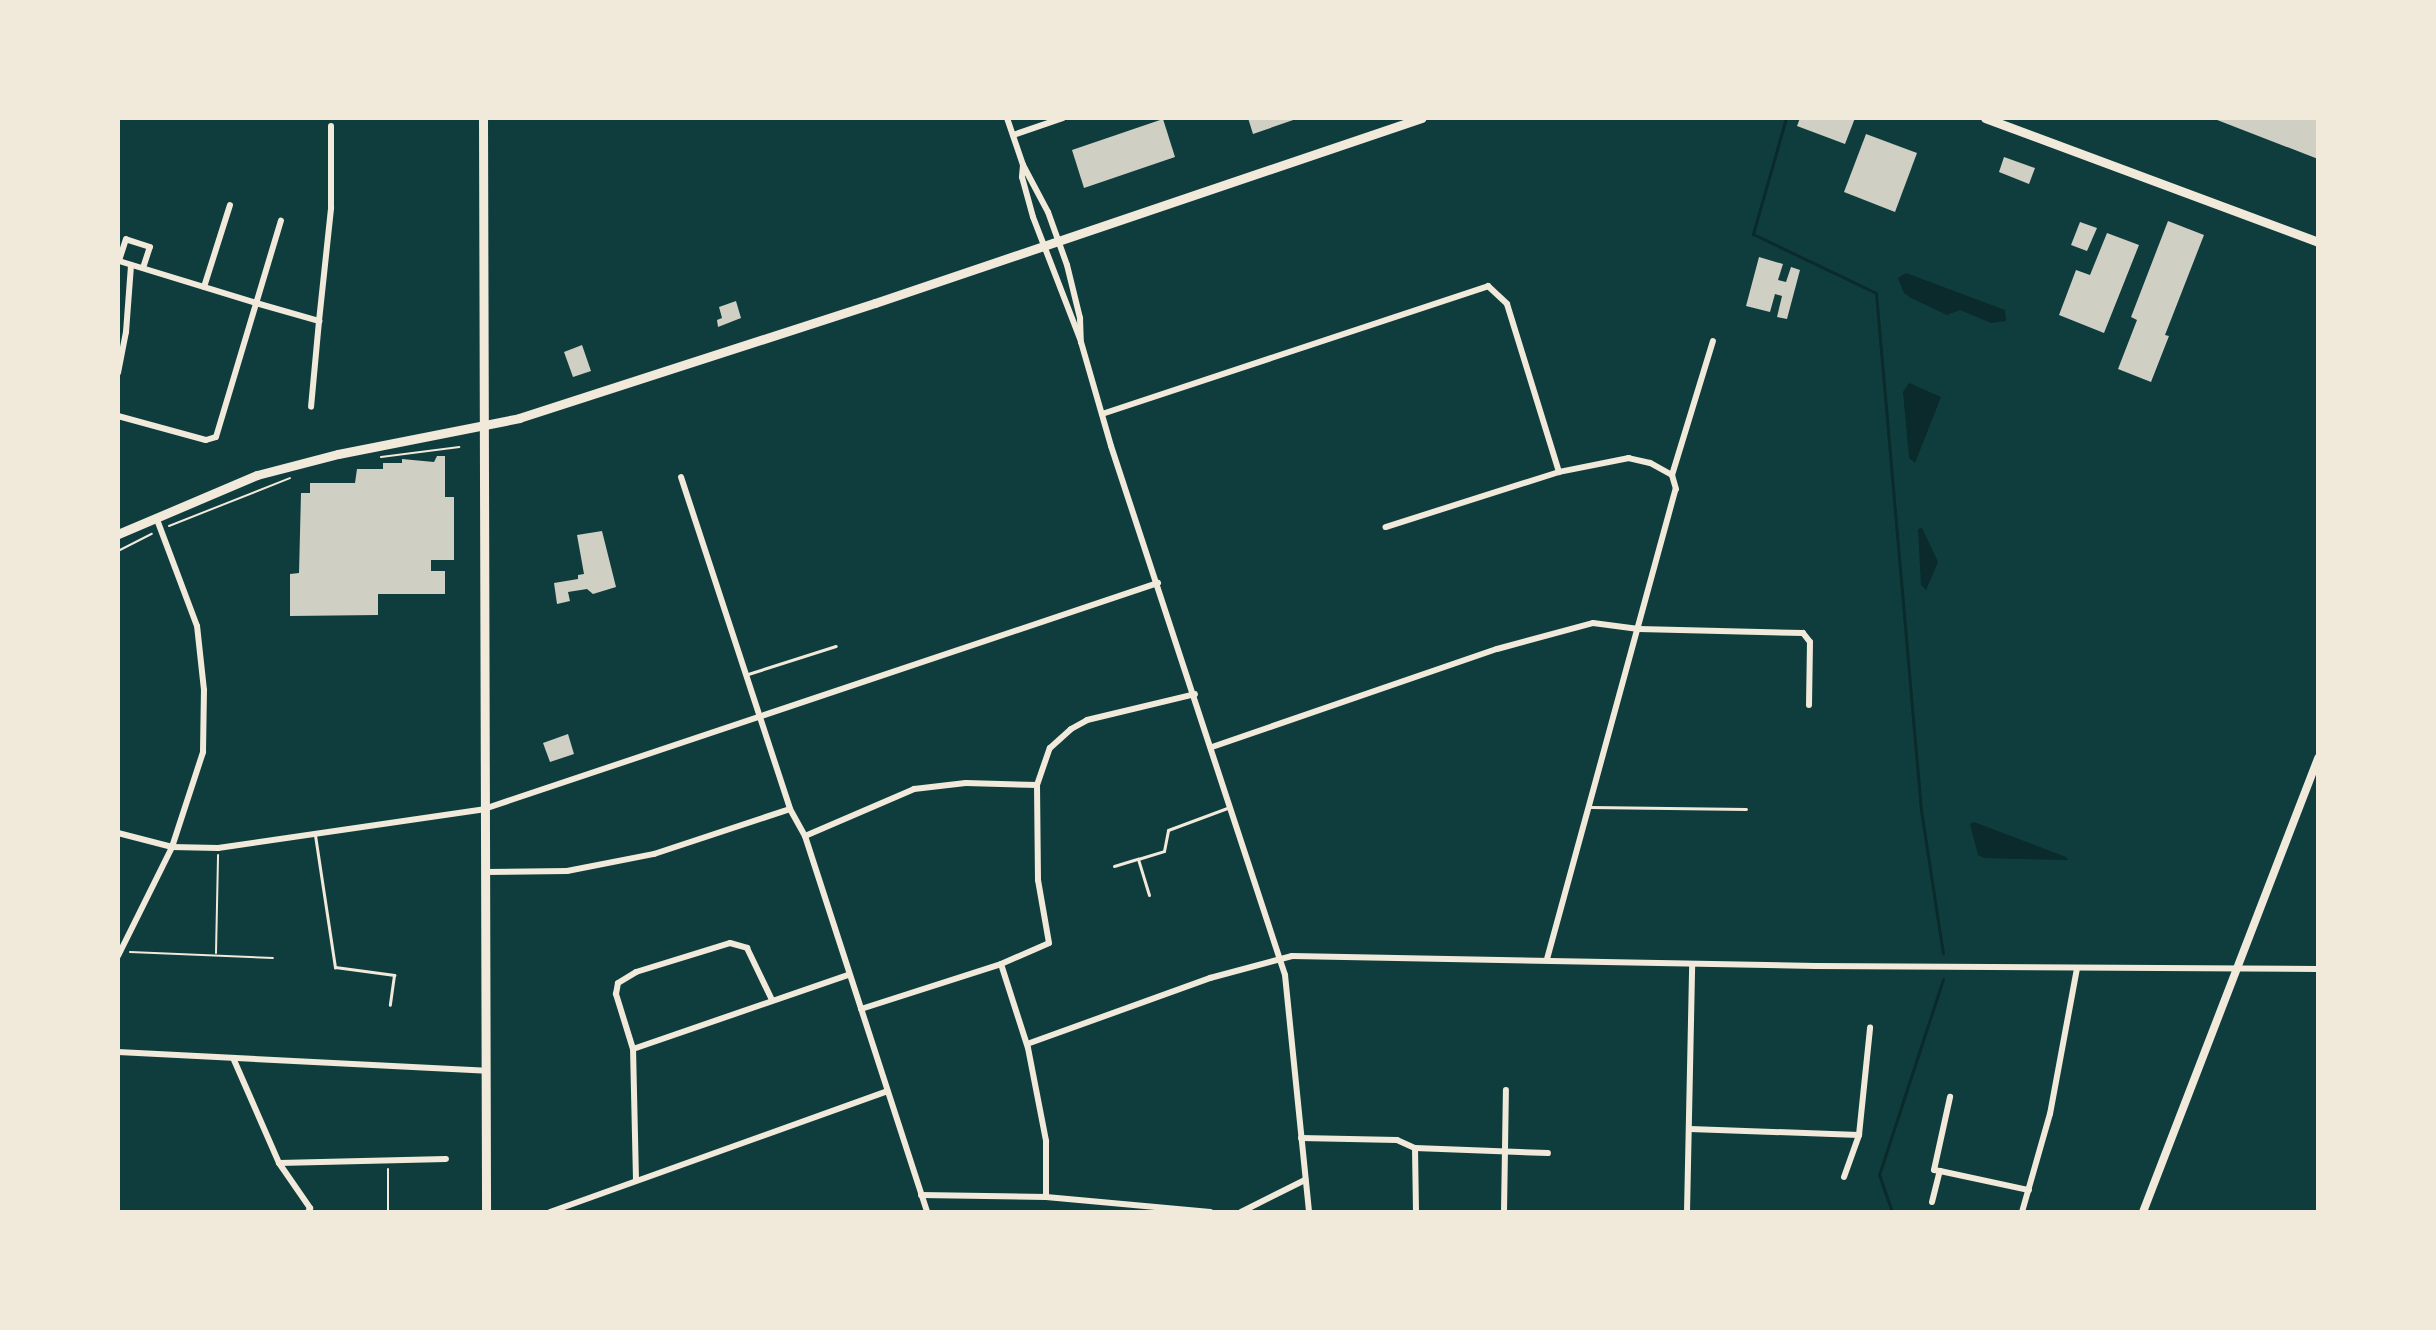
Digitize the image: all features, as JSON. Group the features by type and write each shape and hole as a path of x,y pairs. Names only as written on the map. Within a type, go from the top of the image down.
{"main road":[{"path":"483,118 486,1212"},
{"path":"118,534 257,475 338,454 483,427 650,377 1422,118"},
{"path":"1985,118 2318,242"}],"street":[{"path":"1007,118 1023,165 1059,241 1080,318 1081,342"},
{"path":"1013,135 1063,118"},
{"path":"311,407 331,208 331,126"},
{"path":"1023,165 1022,177 1044,246 1081,342 1281,959 1309,1212"},
{"path":"204,287 230,205"},
{"path":"118,416 206,440 216,437 281,221"},
{"path":"143,268 150,247 126,239 119,261 319,321"},
{"path":"118,373 126,332 131,265"},
{"path":"1102,414 1488,286 1507,304 1559,472"},
{"path":"1547,959 1676,489 1672,475 1713,341"},
{"path":"1386,527 1559,472 1629,458 1650,463 1672,475"},
{"path":"681,477 790,809 805,836 927,1212"},
{"path":"119,954 172,847 203,752 204,690 197,626 156,517"},
{"path":"118,833 172,847 218,848 484,809 1158,583"},
{"path":"1212,747 1525,642 1593,623 1639,629 1803,633 1810,642 1809,705"},
{"path":"861,1009 1001,964 1049,943 1038,880 1037,785 1050,748 1079,724 1195,694"},
{"path":"2143,1212 2318,758"},
{"path":"805,836 914,789 966,783 1037,785"},
{"path":"485,872 567,871 654,854 790,809"},
{"path":"636,1180 633,1049 616,994 618,983 636,972 730,943 747,948 772,1000"},
{"path":"1027,1044 1210,978 1292,956 1385,955 1692,964 2077,969 2318,969"},
{"path":"1001,964 1027,1044 1046,1141 1046,1197"},
{"path":"1687,1212 1692,964"},
{"path":"2022,1212 2050,1114 2077,969"},
{"path":"633,1049 848,975"},
{"path":"1844,1177 1859,1135 1870,1028"},
{"path":"118,1052 487,1071"},
{"path":"234,1060 279,1163 310,1208 308,1212"},
{"path":"1504,1212 1506,1090"},
{"path":"550,1212 886,1092"},
{"path":"1950,1097 1934,1170 2029,1190"},
{"path":"1690,1129 1859,1135"},
{"path":"1301,1138 1397,1140 1415,1148 1548,1153"},
{"path":"1415,1148 1416,1212"},
{"path":"279,1163 446,1159"},
{"path":"1932,1202 1940,1171"},
{"path":"1241,1212 1305,1180"},
{"path":"921,1195 1046,1197 1210,1212"}],"lane":[{"path":"748,675 836,646"},
{"path":"1114,866 1164,851 1168,830 1232,807"},
{"path":"1589,807 1746,809"},
{"path":"314,832 335,967 394,975 390,1005"},
{"path":"1138,859 1149,895"}],"path":[{"path":"373,458 459,447"},
{"path":"118,551 161,530 295,476"},
{"path":"215,954 218,848"},
{"path":"119,954 215,954 273,958"},
{"path":"388,1161 388,1212"}],"water":[{"path":"1906,273 2005,310 2006,321 1991,323 1960,310 1947,315 1911,298 1904,293 1898,278"},
{"path":"1909,383 1941,397 1915,463 1909,458 1903,392"},
{"path":"1922,528 1938,562 1926,590 1921,585 1918,529"},
{"path":"1974,822 2068,860 1984,858 1978,855 1970,824"}],"building":[{"path":"1248,118 1299,118 1253,134"},
{"path":"1800,118 1855,118 1845,144 1797,126"},
{"path":"2212,118 2318,118 2318,159"},
{"path":"1163,119 1175,157 1084,188 1072,150"},
{"path":"1866,134 1917,153 1895,212 1844,192"},
{"path":"2004,157 2035,168 2029,184 1999,172"},
{"path":"2168,221 2204,235 2165,335 2169,336 2151,382 2118,369 2137,320 2131,317"},
{"path":"2080,222 2097,228 2087,251 2071,245"},
{"path":"2107,233 2139,245 2104,333 2059,315 2076,270 2090,275"},
{"path":"1759,257 1783,264 1778,280 1786,282 1791,267 1800,270 1787,319 1777,317 1782,296 1775,294 1770,312 1746,306"},
{"path":"736,301 741,318 718,327 717,320 722,318 719,307"},
{"path":"582,345 591,371 573,377 564,352"},
{"path":"437,456 445,456 445,497 454,497 454,560 431,560 431,571 445,571 445,594 378,594 378,615 290,616 290,574 299,573 301,493 310,493 310,483 355,483 357,469 383,469 383,463 402,463 402,459 434,462"},
{"path":"602,531 616,587 593,594 587,589 568,592 570,601 557,604 554,583 578,579 578,575 584,574 577,535"},
{"path":"568,734 574,754 550,762 543,743"}],"waterway":[{"path":"1786,118 1753,234 1876,293 1921,810 1943,953"},
{"path":"1892,1212 1879,1175 1943,979"}]}
